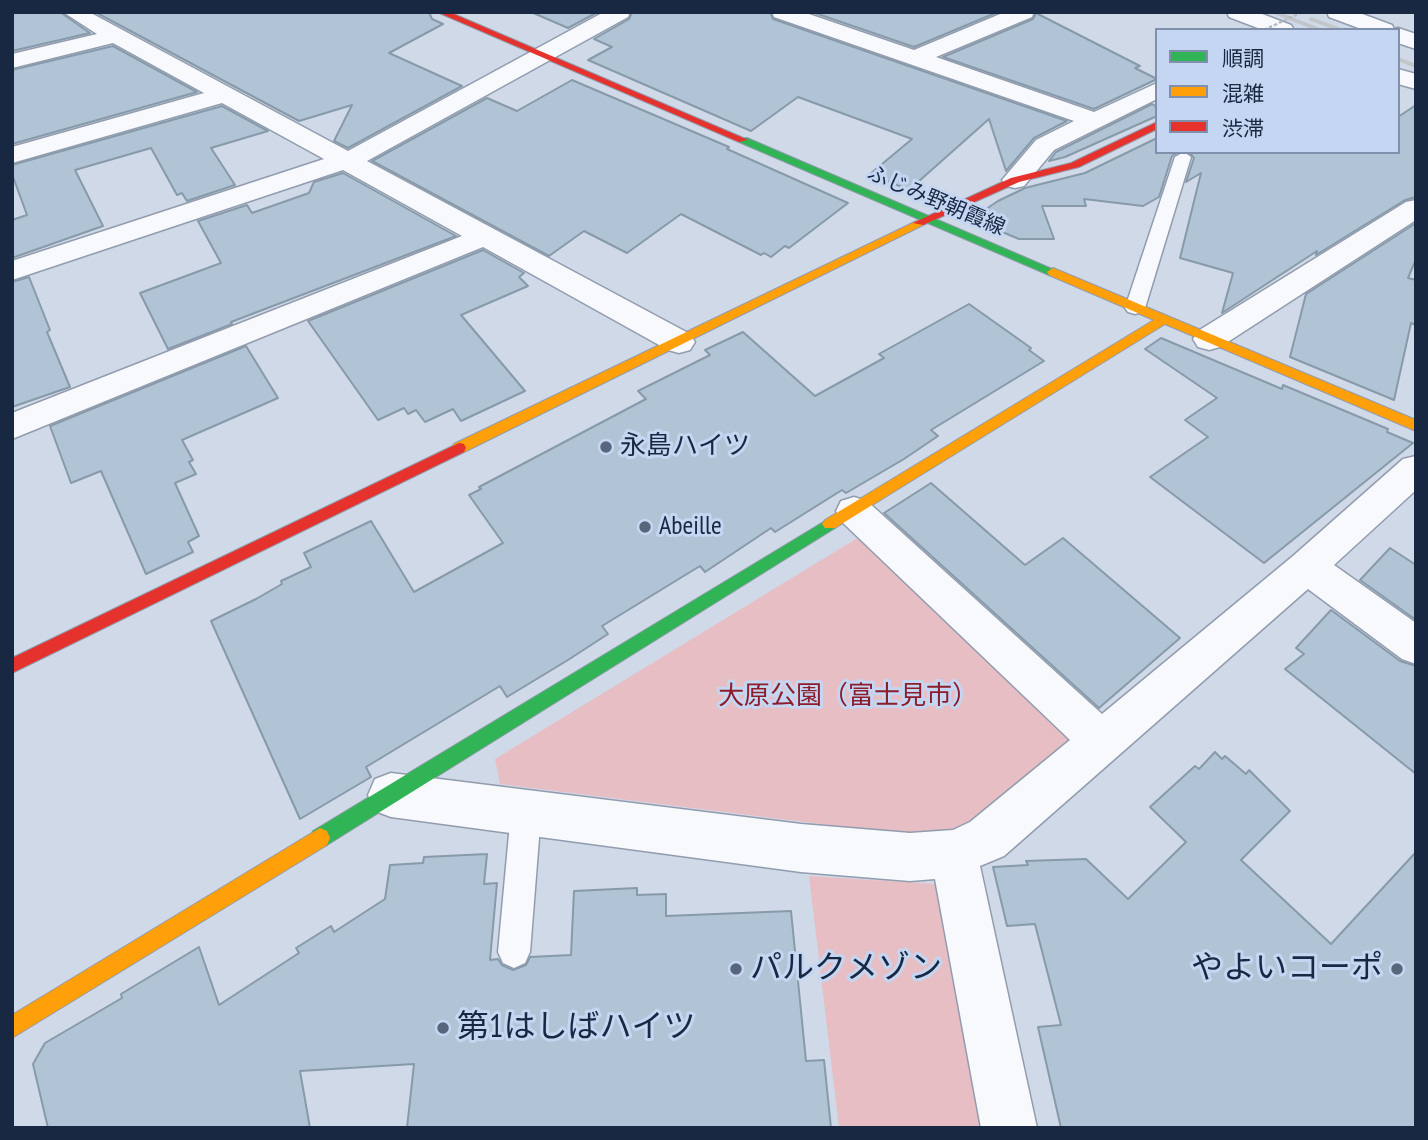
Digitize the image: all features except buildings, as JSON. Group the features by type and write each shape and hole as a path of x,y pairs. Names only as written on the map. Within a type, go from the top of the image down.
{"street":[{"path":"73,12 342,161 679,342"},
{"name":"ふじみ野朝霞線","path":"441,12 1416,426"},
{"path":"12,271 356,157 620,12"},
{"path":"782,12 1094,120"},
{"path":"915,58 1024,12"},
{"path":"1237,12 1278,28"},
{"path":"1338,12 1375,26 1388,12"},
{"path":"12,61 115,36"},
{"path":"1014,180 1045,145 1155,91"},
{"path":"12,155 224,95"},
{"path":"12,666 926,220 1014,180 1075,165 1155,126"},
{"path":"1209,339 1412,214"},
{"path":"12,427 484,237"},
{"path":"12,1027 1163,320"},
{"path":"391,795 802,848 910,857 954,854 987,839 1307,567 1416,469"},
{"path":"854,511 1101,741"},
{"path":"1307,567 1416,646"},
{"path":"954,854 1009,1128"}],"lane":[{"path":"1135,308 1183,157"},
{"path":"514,952 526,813"}],"path":[{"path":"1268,28 1302,12"}],"green space":[{"name":"大原公園（富士見市）","path":"864,534 1083,736 973,824 957,830 901,834 500,784 495,759"},
{"path":"809,876 937,884 981,1128 839,1128"}],"railway":[{"path":"1274,12 1315,28"},
{"path":"1311,19 1336,28"},
{"path":"1400,60 1416,66"}],"traffic: fast":[{"path":"743,140 1053,272"},
{"path":"320,838 830,524"}],"traffic: slow":[{"path":"459,448 919,223"},
{"path":"1053,272 1416,426"},
{"path":"830,524 1163,320"},
{"path":"12,1027 320,838"}],"traffic: jam":[{"path":"441,12 743,140"},
{"path":"919,223 1015,180 1075,165 1155,126"},
{"path":"12,666 459,448"}],"place":[{"name":"永島ハイツ","path":"606,447"},
{"name":"Abeille","path":"645,527"},
{"name":"パルクメゾン","path":"736,969"},
{"name":"やよいコーポ","path":"1397,969"},
{"name":"第1はしばハイツ","path":"443,1028"}]}
